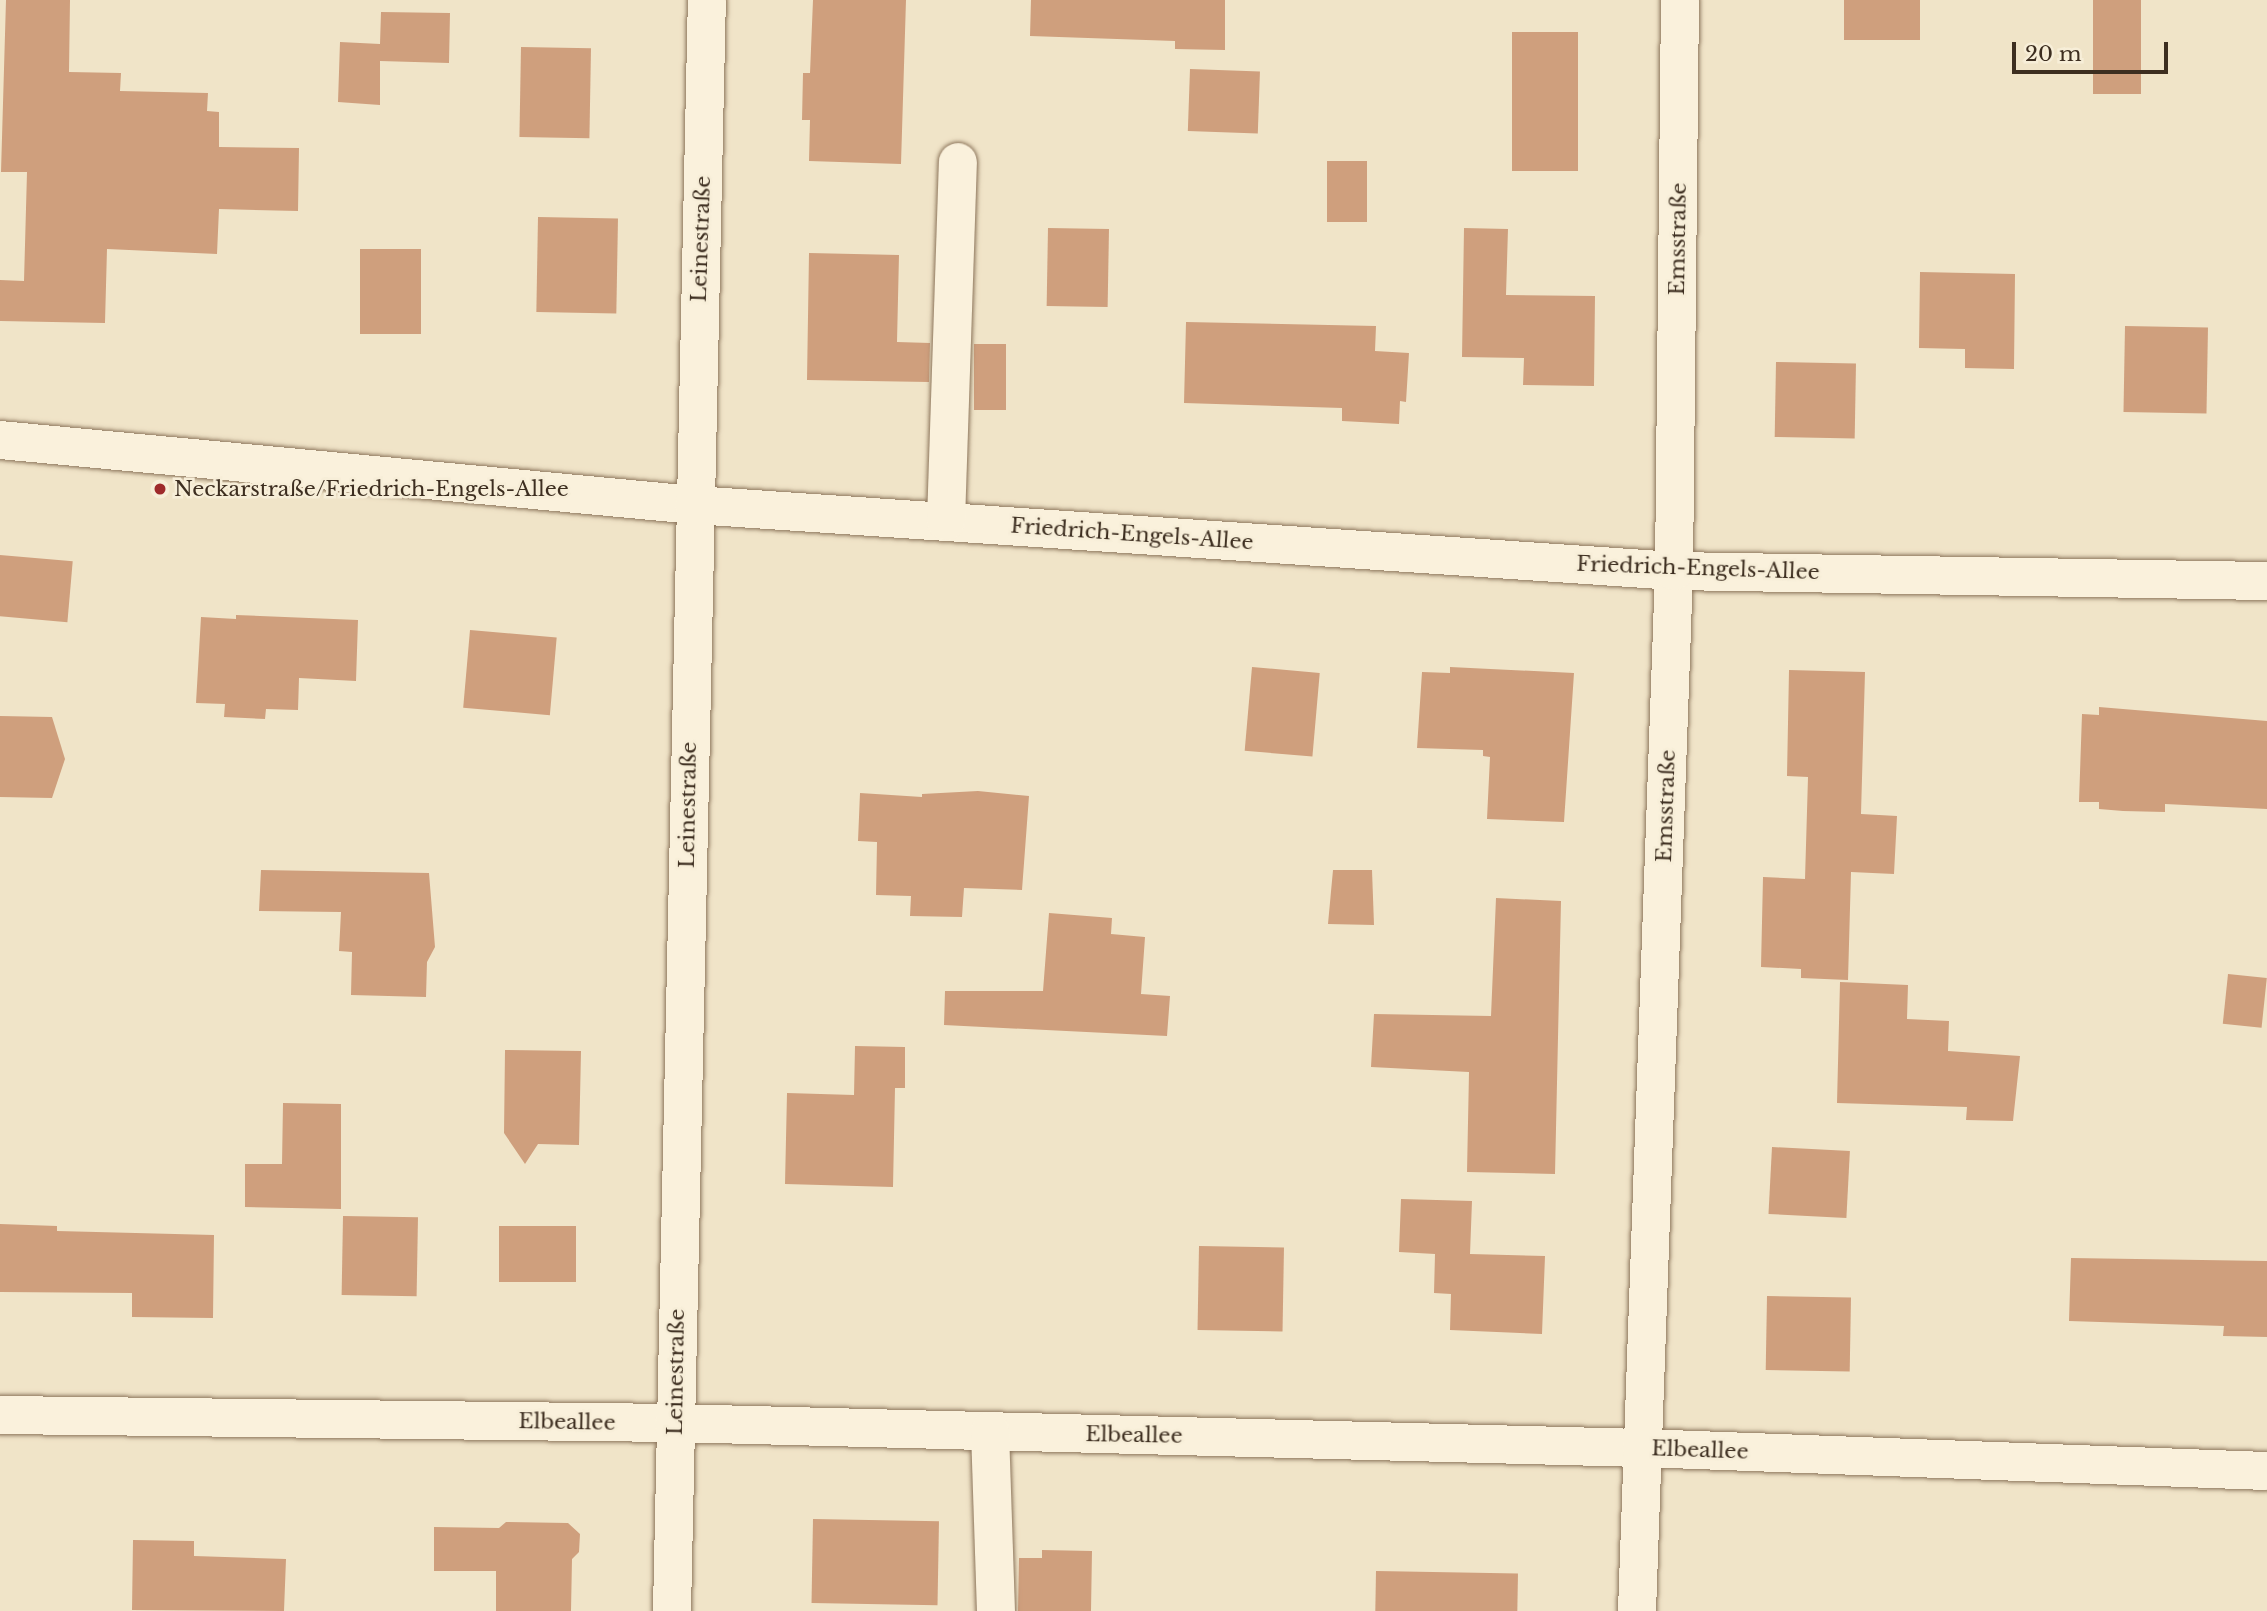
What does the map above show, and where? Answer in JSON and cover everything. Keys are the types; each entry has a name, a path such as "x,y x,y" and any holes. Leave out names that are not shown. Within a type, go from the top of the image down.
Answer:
{"street":[{"name":"Leinestraße","path":"672,1611 707,0"},
{"name":"Emsstraße","path":"1637,1611 1674,571 1680,0"},
{"path":"946,521 958,162"},
{"name":"Friedrich-Engels-Allee","path":"0,440 694,505 1674,571 2267,581"},
{"name":"Elbeallee","path":"0,1415 674,1423 1642,1448 2267,1471"},
{"path":"990,1431 996,1611"}],"building":[{"path":"6,0 70,0 69,72 121,73 120,91 208,93 207,111 219,112 219,147 299,148 298,211 219,209 217,254 107,249 105,323 0,321 0,280 24,281 27,172 1,172"},
{"path":"813,0 906,0 901,164 809,161 810,120 802,120 803,73 810,73"},
{"path":"1031,0 1225,0 1225,50 1175,49 1175,41 1030,36"},
{"path":"1844,0 1920,0 1920,40 1844,40"},
{"path":"2093,0 2141,0 2141,94 2093,94"},
{"path":"381,12 450,13 449,63 380,61 380,105 338,102 340,42 380,44"},
{"path":"1512,32 1578,32 1578,171 1512,171"},
{"path":"521,47 591,48 589,138 519,137"},
{"path":"1190,69 1260,71 1258,133 1188,131"},
{"path":"1327,161 1367,161 1367,222 1327,222"},
{"path":"538,217 618,218 616,313 536,312"},
{"path":"1048,228 1109,229 1108,307 1047,306"},
{"path":"1464,228 1508,229 1506,295 1595,296 1594,386 1523,385 1524,358 1462,357"},
{"path":"360,249 421,249 421,334 360,334"},
{"path":"809,253 899,255 897,342 930,343 929,382 807,380"},
{"path":"1920,272 2015,274 2014,369 1965,368 1965,349 1919,348"},
{"path":"1186,322 1376,326 1375,351 1409,353 1406,402 1400,401 1399,424 1342,421 1342,408 1184,403"},
{"path":"2125,326 2208,327 2206,413 2123,412"},
{"path":"974,344 1006,344 1006,410 974,410"},
{"path":"1776,362 1856,363 1855,438 1775,437"},
{"path":"0,555 73,561 67,622 0,616"},
{"path":"236,615 358,620 356,681 299,678 298,710 266,709 265,719 224,717 225,704 196,703 201,617 236,619"},
{"path":"470,630 557,638 550,715 463,708"},
{"path":"1252,667 1320,673 1312,757 1245,751"},
{"path":"1450,667 1574,673 1564,822 1487,819 1490,757 1483,756 1483,750 1417,748 1422,672 1450,673"},
{"path":"1789,670 1865,672 1861,814 1897,816 1894,874 1851,872 1848,980 1801,978 1801,969 1761,967 1763,877 1805,879 1808,777 1787,776"},
{"path":"2099,707 2267,721 2267,809 2165,804 2165,812 2123,811 2099,809 2099,802 2079,802 2082,714 2099,715"},
{"path":"0,716 52,717 65,759 52,798 0,797"},
{"path":"978,791 1029,796 1022,890 964,888 962,917 910,916 911,896 876,895 877,842 858,841 860,793 922,797 922,794"},
{"path":"261,870 429,873 435,947 427,962 426,997 351,995 352,952 339,951 341,912 259,911"},
{"path":"1333,870 1372,870 1374,925 1328,924"},
{"path":"1496,898 1561,901 1555,1174 1467,1172 1469,1072 1371,1067 1374,1014 1491,1016"},
{"path":"1049,913 1112,918 1111,934 1145,937 1141,994 1170,996 1167,1036 944,1025 945,991 1043,991"},
{"path":"2228,974 2267,978 2262,1028 2223,1024"},
{"path":"1840,982 1908,985 1907,1019 1949,1021 1948,1051 2020,1056 2013,1121 1966,1120 1967,1107 1837,1103"},
{"path":"855,1046 905,1047 905,1088 895,1088 893,1187 785,1184 787,1093 854,1095"},
{"path":"505,1050 581,1051 579,1145 538,1144 525,1164 504,1133"},
{"path":"283,1103 341,1104 341,1209 245,1207 245,1164 282,1164"},
{"path":"1772,1147 1850,1151 1846,1218 1768,1214"},
{"path":"1401,1199 1472,1201 1470,1254 1545,1256 1542,1334 1450,1330 1451,1294 1434,1293 1435,1254 1399,1252"},
{"path":"343,1216 418,1217 417,1296 342,1295"},
{"path":"0,1224 57,1226 57,1231 214,1235 213,1318 132,1317 132,1293 0,1292"},
{"path":"499,1226 576,1226 576,1282 499,1282"},
{"path":"1199,1246 1284,1247 1283,1331 1198,1330"},
{"path":"2071,1258 2267,1261 2267,1337 2223,1336 2224,1326 2069,1321"},
{"path":"1767,1296 1851,1297 1850,1371 1766,1370"},
{"path":"813,1519 939,1521 938,1605 812,1603"},
{"path":"506,1522 568,1523 580,1534 579,1552 572,1559 571,1611 496,1611 496,1571 434,1571 434,1527 499,1528"},
{"path":"133,1540 194,1541 194,1556 286,1559 284,1611 132,1610"},
{"path":"1042,1550 1092,1551 1091,1611 1018,1611 1019,1558 1042,1558"},
{"path":"1376,1571 1518,1573 1517,1611 1375,1611"}],"place":[{"name":"Neckarstraße/Friedrich-Engels-Allee","path":"160,489"}]}
